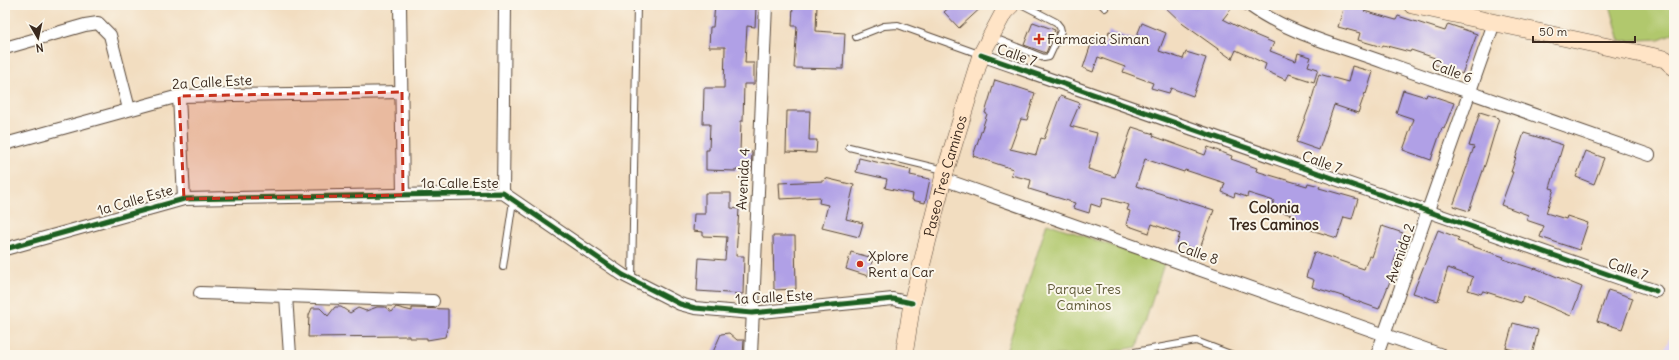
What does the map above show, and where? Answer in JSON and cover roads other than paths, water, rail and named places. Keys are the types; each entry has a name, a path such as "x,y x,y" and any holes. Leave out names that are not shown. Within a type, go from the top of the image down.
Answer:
{"street":[{"path":"400,5 403,195"},
{"path":"503,193 506,5"},
{"name":"Avenida 4","path":"751,355 766,5"},
{"name":"Paseo Tres Caminos","path":"904,355 912,303 945,175 981,55 1004,12 1011,5"},
{"name":"Calle 6","path":"1249,5 1260,13 1302,33 1469,93 1649,154"},
{"path":"1412,5 1671,59"},
{"name":"Avenida 2","path":"1377,355 1494,22"},
{"path":"5,48 85,25 98,23 110,34 129,110"},
{"name":"Calle 7","path":"981,55 1656,291"},
{"name":"2a Calle Este","path":"5,144 179,96 402,92"},
{"path":"179,96 184,199"},
{"name":"Calle 8","path":"945,175 1442,355"},
{"name":"1a Calle Este","path":"5,249 184,199 503,193 624,275 680,304 695,308 752,313 893,299 912,303"},
{"path":"200,293 433,301"},
{"path":"286,296 290,355"}],"lane":[{"path":"632,280 637,5"},
{"path":"991,36 1044,58 1049,57 1061,31 1060,27 1056,22 1023,5"},
{"path":"856,38 884,26 898,25 981,55"},
{"path":"849,147 945,175"},
{"path":"503,267 513,201"},
{"path":"1118,355 1196,341 1234,355"}],"place":[{"name":"Farmacia Siman","path":"1039,39"},
{"name":"Xplore Rent a Car","path":"860,264"}],"district":[{"name":"Colonia Tres Caminos","path":"1274,216"}],"park label":[{"name":"Parque Tres Caminos","path":"1084,298"}]}
